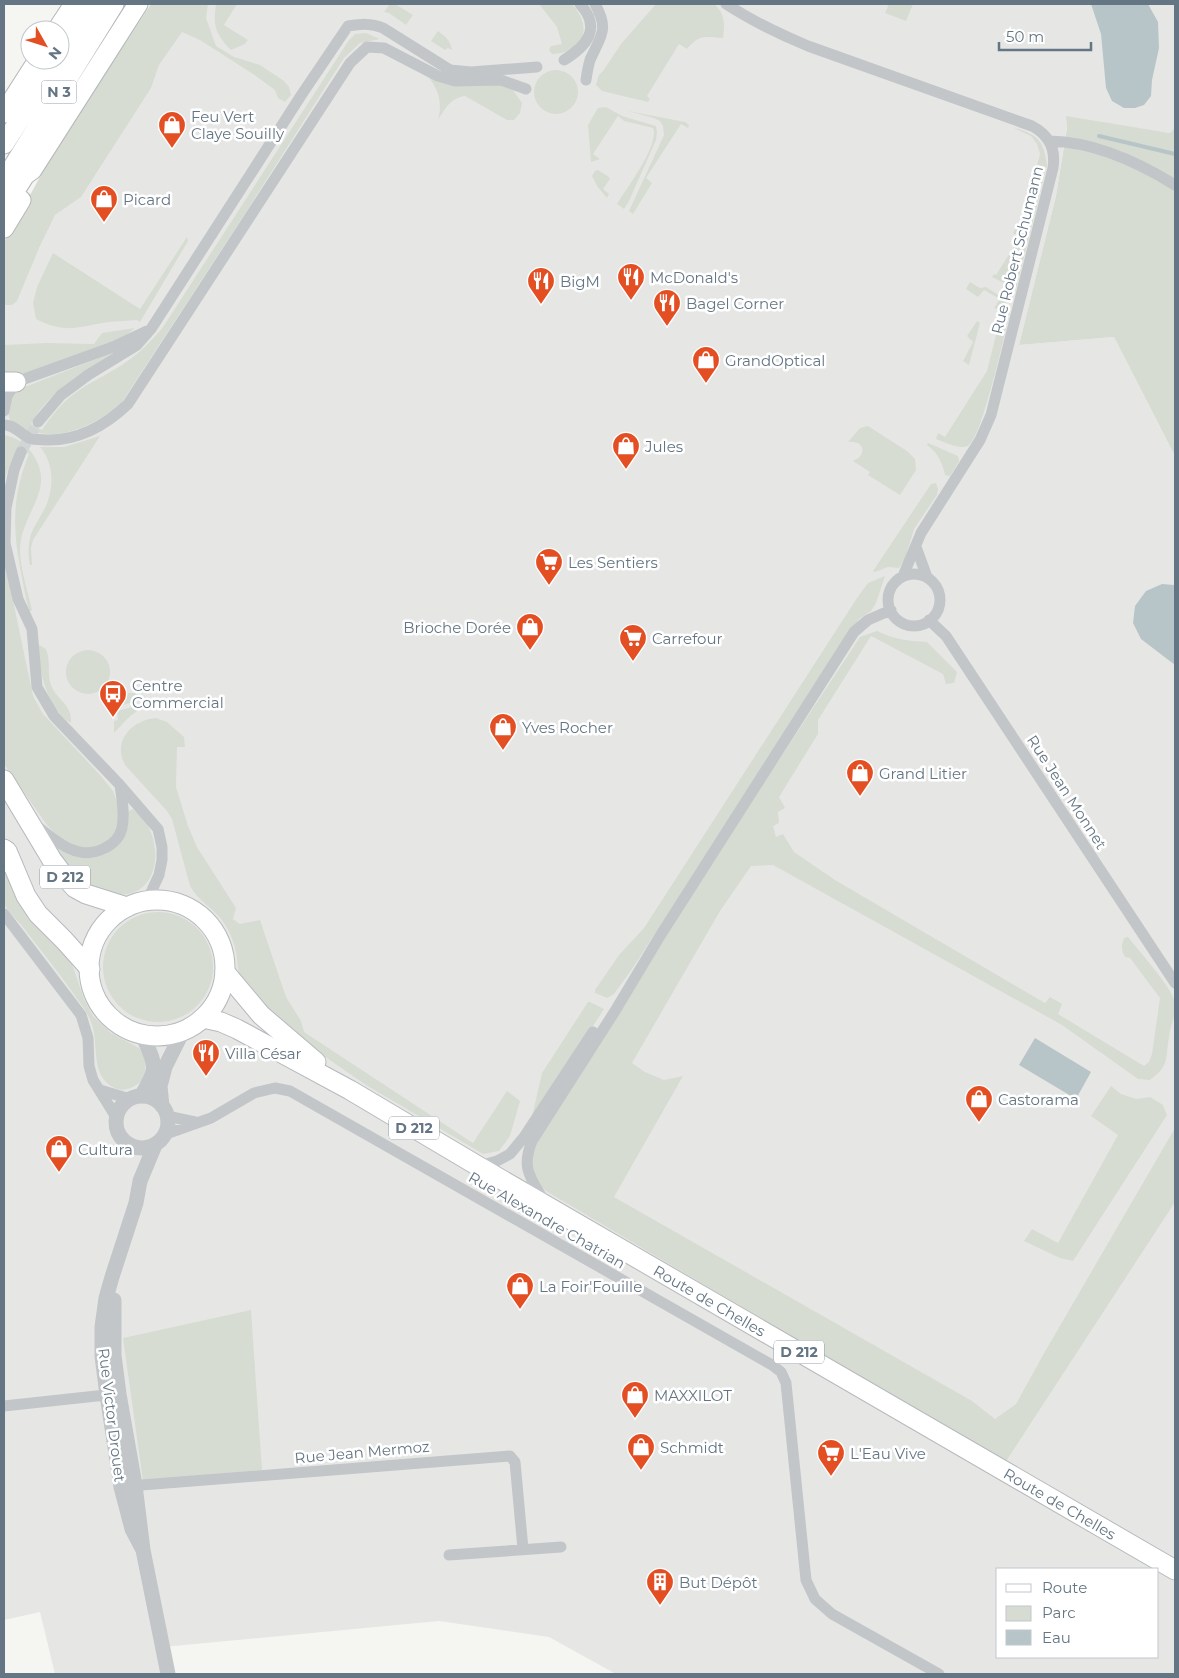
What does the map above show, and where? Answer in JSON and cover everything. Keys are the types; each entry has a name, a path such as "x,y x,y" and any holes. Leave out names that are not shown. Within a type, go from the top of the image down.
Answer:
{"main road":[{"path":"64,20 74,4"},
{"path":"70,41 94,4"},
{"name":"N 3","path":"4,181 114,4"},
{"path":"4,208 25,175 32,170 138,4"},
{"path":"4,95 26,70"},
{"path":"4,113 31,70"},
{"name":"N 3","path":"4,144 52,70"},
{"path":"4,228 34,180 32,170"},
{"name":"D 212","path":"4,780 52,860 76,888 86,894 127,907"},
{"name":"D 212","path":"4,842 12,866 26,896 38,914 90,969"},
{"path":"4,849 12,866"},
{"path":"147,901 170,901 181,904 202,916 217,936 225,959 223,985 212,1009 184,1030 170,1035 156,1036 133,1032 118,1023 105,1010 92,987 90,969 93,948 100,933 110,920 127,907 147,901"},
{"name":"Route de Chelles","path":"225,972 261,1015 350,1090"},
{"name":"Route de Chelles","path":"202,1018 237,1028 350,1090 1175,1570"}],"street":[{"path":"564,60 588,42 591,25 588,16 580,4"},
{"path":"586,80 591,58 600,43 603,27 595,4"},
{"path":"726,4 778,34 1032,126 1040,130 1050,141 1092,147 1151,170 1175,185"},
{"path":"38,422 61,395 88,375 137,345 151,329 348,26 374,24 450,70 471,72 537,66"},
{"path":"151,329 113,347 10,382 4,412 6,425 31,439 55,440 83,435 112,420 128,404 350,63 366,47 384,48 438,76 455,82 501,80 526,89"},
{"name":"Rue Robert Schumann","path":"903,576 921,533 980,440 991,415 1053,168 1055,157 1050,141"},
{"path":"21,452 14,470 6,508 5,543 18,599 32,629 37,687 54,716 120,785 158,829 161,837 162,860 159,875 147,901"},
{"path":"916,547 927,577"},
{"path":"920,574 927,577 934,583 940,598 939,607 935,614 929,620 915,625 901,621 891,610 889,602 892,587 903,576 920,574"},
{"path":"547,1206 529,1176 526,1163 530,1147 660,936 854,632 868,620 891,610"},
{"name":"Rue Jean Monnet","path":"929,620 946,636 1175,983"},
{"path":"28,818 58,844 68,849 90,853 102,850 110,846 117,839 122,830 124,819 120,785"},
{"path":"4,914 81,1016 88,1038 89,1066 93,1080 116,1118"},
{"path":"478,1166 497,1161 510,1154 524,1137 609,1008 660,936"},
{"path":"166,1134 168,1125 160,1086 165,1067 184,1030"},
{"path":"116,1118 121,1107 135,1098 151,1080 155,1066 142,1034"},
{"name":"Rue Alexandre Chatrian","path":"166,1134 195,1122 211,1118 254,1093 275,1088 290,1091 772,1365 781,1372 786,1383 806,1580 815,1599 832,1614 939,1674"},
{"path":"100,1090 135,1098 149,1097 165,1111 195,1122"},
{"name":"Rue Victor Drouet","path":"116,1118 119,1135 132,1147 140,1182"},
{"name":"Rue Victor Drouet","path":"166,1134 155,1145 140,1182 136,1203 112,1276 113,1394 128,1486 144,1550 168,1674"},
{"path":"132,1147 140,1148 155,1145"},
{"path":"4,1406 113,1394"},
{"name":"Rue Jean Mermoz","path":"128,1486 510,1456 516,1462 522,1549"},
{"path":"449,1555 561,1547"}],"shaded area":[{"path":"155,4 1175,4 1175,127 1170,133 1066,117 1067,127 1056,196 1019,345 1114,337 1175,456 1175,1674 616,1674 549,1637 439,1621 163,1647 168,1674 55,1674 40,1612 4,1620 4,241 45,172"}],"green space":[{"path":"151,4 208,4 206,18 216,46 234,57 260,65 284,81 289,87 291,95 285,102 278,98 275,90 256,76 200,40 182,32 159,65 151,88 81,197 55,215 17,301 12,305 4,305 4,243 53,153"},
{"path":"216,4 237,4 224,25 248,40 245,44 231,50 221,39 215,24"},
{"path":"390,4 395,4 413,15 406,25 389,13 384,12"},
{"path":"539,4 572,4 579,13 584,30 578,44 563,53 552,54 549,50 551,46 562,44 557,27"},
{"path":"656,4 714,4 718,7 723,19 723,38 699,39 687,49 679,44 647,96 650,99 648,102 602,91 596,85 599,75 621,44"},
{"path":"889,4 913,4 906,21 885,13"},
{"path":"438,31 447,39 452,50 448,48 445,50 431,41"},
{"path":"366,33 380,39 360,43 344,58 120,405 87,426 58,434 45,434 15,425 8,414 8,409 10,400 15,393 25,387 114,352 68,383 48,401 31,424 42,430 55,412 70,397 129,360 155,336 163,327 349,40 355,34"},
{"path":"560,70 572,76 577,84 577,100 572,108 564,113 552,114 540,108 535,100 534,88 540,76 548,71"},
{"path":"426,74 501,83 513,90 522,103 520,113 514,120 507,120 465,96 452,101 438,120 440,101 434,85"},
{"path":"606,107 622,116 656,126 656,140 624,209 617,204 647,156 654,136 653,128 624,121 618,116 593,154 600,159 591,162 588,125 598,108"},
{"path":"628,111 685,122 689,125 688,128 681,124 646,178 652,183 633,214 629,211 664,135 663,126 660,121"},
{"path":"1066,116 1170,133 1175,127 1175,456 1114,337 1019,345 1056,196 1067,128"},
{"path":"1012,127 1033,135 1041,143 1047,165 1016,289 992,277 994,274 996,275 1020,237 1013,233 1025,214 1040,154 1037,144 1031,136"},
{"path":"598,170 610,179 603,189 609,194 607,198 597,186 592,176"},
{"path":"187,237 188,241 140,322 137,320 112,322 65,328 56,327 36,319 33,303 37,287 53,253 140,309"},
{"path":"970,282 980,288 986,287 1004,300 1010,312 980,423 969,445 962,447 936,439 938,433 945,437 987,371 1002,311 994,308 1000,299 984,290 978,297 966,289"},
{"path":"977,321 980,323 969,365 963,361 973,342 967,336"},
{"path":"135,328 123,338 15,378 4,377 4,345 47,343 94,344 102,333"},
{"path":"868,426 907,451 915,459 916,470 900,495 868,475 870,472 853,461 861,455 862,448 858,443 848,442 860,428"},
{"path":"4,435 16,439 29,449 39,466 41,479 40,490 26,524 20,550 32,610 29,612 17,551 15,514 17,495 29,454 17,448 4,485"},
{"path":"100,436 33,540 31,548 32,565 30,565 29,542 31,534 49,499 51,483 48,460 40,447 64,447"},
{"path":"928,443 958,456 959,461 950,476 945,475 939,458 927,445"},
{"path":"936,483 937,495 914,529 905,559 899,568 888,567 873,571 931,484"},
{"path":"4,557 33,696 43,714 113,791 118,804 119,820 117,831 103,845 89,848 78,847 58,837 47,825 4,764"},
{"path":"885,576 876,603 871,611 859,619 632,969 614,994 607,998 595,993 595,990 619,955 644,928 857,598 868,583"},
{"path":"877,631 901,639 927,642 957,672 954,683 946,684 943,674 871,636 818,720 818,734 779,797 785,808 778,812 779,823 773,826 776,837 783,834 794,852 835,880 1045,1003 1050,997 1062,1004 1058,1014 1144,1066 1149,1062 1152,1054 1160,998 1130,958 1125,957 1122,943 1124,938 1128,937 1162,979 1173,996 1175,1011 1166,1062 1161,1070 1150,1080 1138,1079 1062,1025 773,865 751,866 720,911 632,1063 645,1072 664,1080 683,1076 614,1197 972,1401 995,1419 1016,1404 1175,1128 1175,1202 1005,1463 546,1191 534,1178 531,1168 531,1150 753,799 860,637"},
{"path":"37,644 46,649 51,685 67,706 71,716 71,723 56,709 50,699 42,676"},
{"path":"88,650 100,654 106,660 110,672 106,684 100,690 88,694 76,690 70,684 66,672 70,660 76,654"},
{"path":"125,693 135,693 147,698 109,709 113,701"},
{"path":"152,702 160,707 146,707 134,713 114,733 114,721 118,720 117,711"},
{"path":"156,718 167,722 184,737 185,747 177,747 176,787 188,826 197,847 236,908 233,919 240,924 260,920 286,997 301,1021 304,1032 473,1143 507,1091 520,1101 510,1136 499,1151 483,1154 366,1085 308,1045 272,1015 241,979 232,937 220,918 197,896 190,886 172,819 125,765 122,756 123,740 132,727"},
{"path":"132,809 141,816 149,827 153,839 155,852 154,866 150,877 143,887 126,894 112,894 79,886 53,846 67,854 82,858 104,855 115,849 123,840 128,828 129,811"},
{"path":"4,863 72,964 84,999 93,1016 111,1033 139,1048 145,1056 144,1079 135,1086 122,1090 117,1089 107,1083 102,1077 97,1062 95,1037 87,1014 54,967 5,905 3,897"},
{"path":"158,912 169,913 179,917 197,928 208,946 212,956 212,978 208,988 197,1006 179,1017 169,1021 158,1022 147,1021 137,1017 119,1006 108,988 104,978 103,967 104,956 108,946 119,928 137,917 147,913"},
{"path":"588,1002 604,1009 531,1121 542,1073"},
{"path":"1111,1086 1121,1094 1136,1099 1150,1097 1163,1105 1167,1115 1073,1261 1060,1258 1024,1241 1032,1229 1058,1243 1118,1135 1091,1116"},
{"path":"251,1310 262,1470 143,1481 123,1338"}],"water":[{"path":"1091,4 1148,4 1158,22 1159,48 1152,80 1151,96 1144,105 1135,108 1124,108 1112,101 1106,88 1101,34"},
{"path":"1162,584 1175,586 1175,665 1141,639 1133,623 1135,606 1146,591"},
{"path":"1035,1038 1091,1072 1076,1099 1019,1065"}],"waterway":[{"path":"1099,136 1175,154"}],"tunnel":[{"path":"21,452 38,422"}],"place":[{"name":"Feu Vert Claye Souilly","path":"172,149"},
{"name":"Picard","path":"104,223"},
{"name":"McDonald's","path":"631,301"},
{"name":"BigM","path":"541,305"},
{"name":"Bagel Corner","path":"667,327"},
{"name":"GrandOptical","path":"706,384"},
{"name":"Jules","path":"626,470"},
{"name":"Les Sentiers","path":"549,586"},
{"name":"Brioche Dorée","path":"530,651"},
{"name":"Carrefour","path":"633,662"},
{"name":"Centre Commercial","path":"113,718"},
{"name":"Yves Rocher","path":"503,751"},
{"name":"Grand Litier","path":"860,797"},
{"name":"Villa César","path":"206,1077"},
{"name":"Castorama","path":"979,1123"},
{"name":"Cultura","path":"59,1173"},
{"name":"La Foir'Fouille","path":"520,1310"},
{"name":"MAXXILOT","path":"635,1419"},
{"name":"Schmidt","path":"641,1471"},
{"name":"L'Eau Vive","path":"831,1477"},
{"name":"But Dépôt","path":"660,1606"}]}
